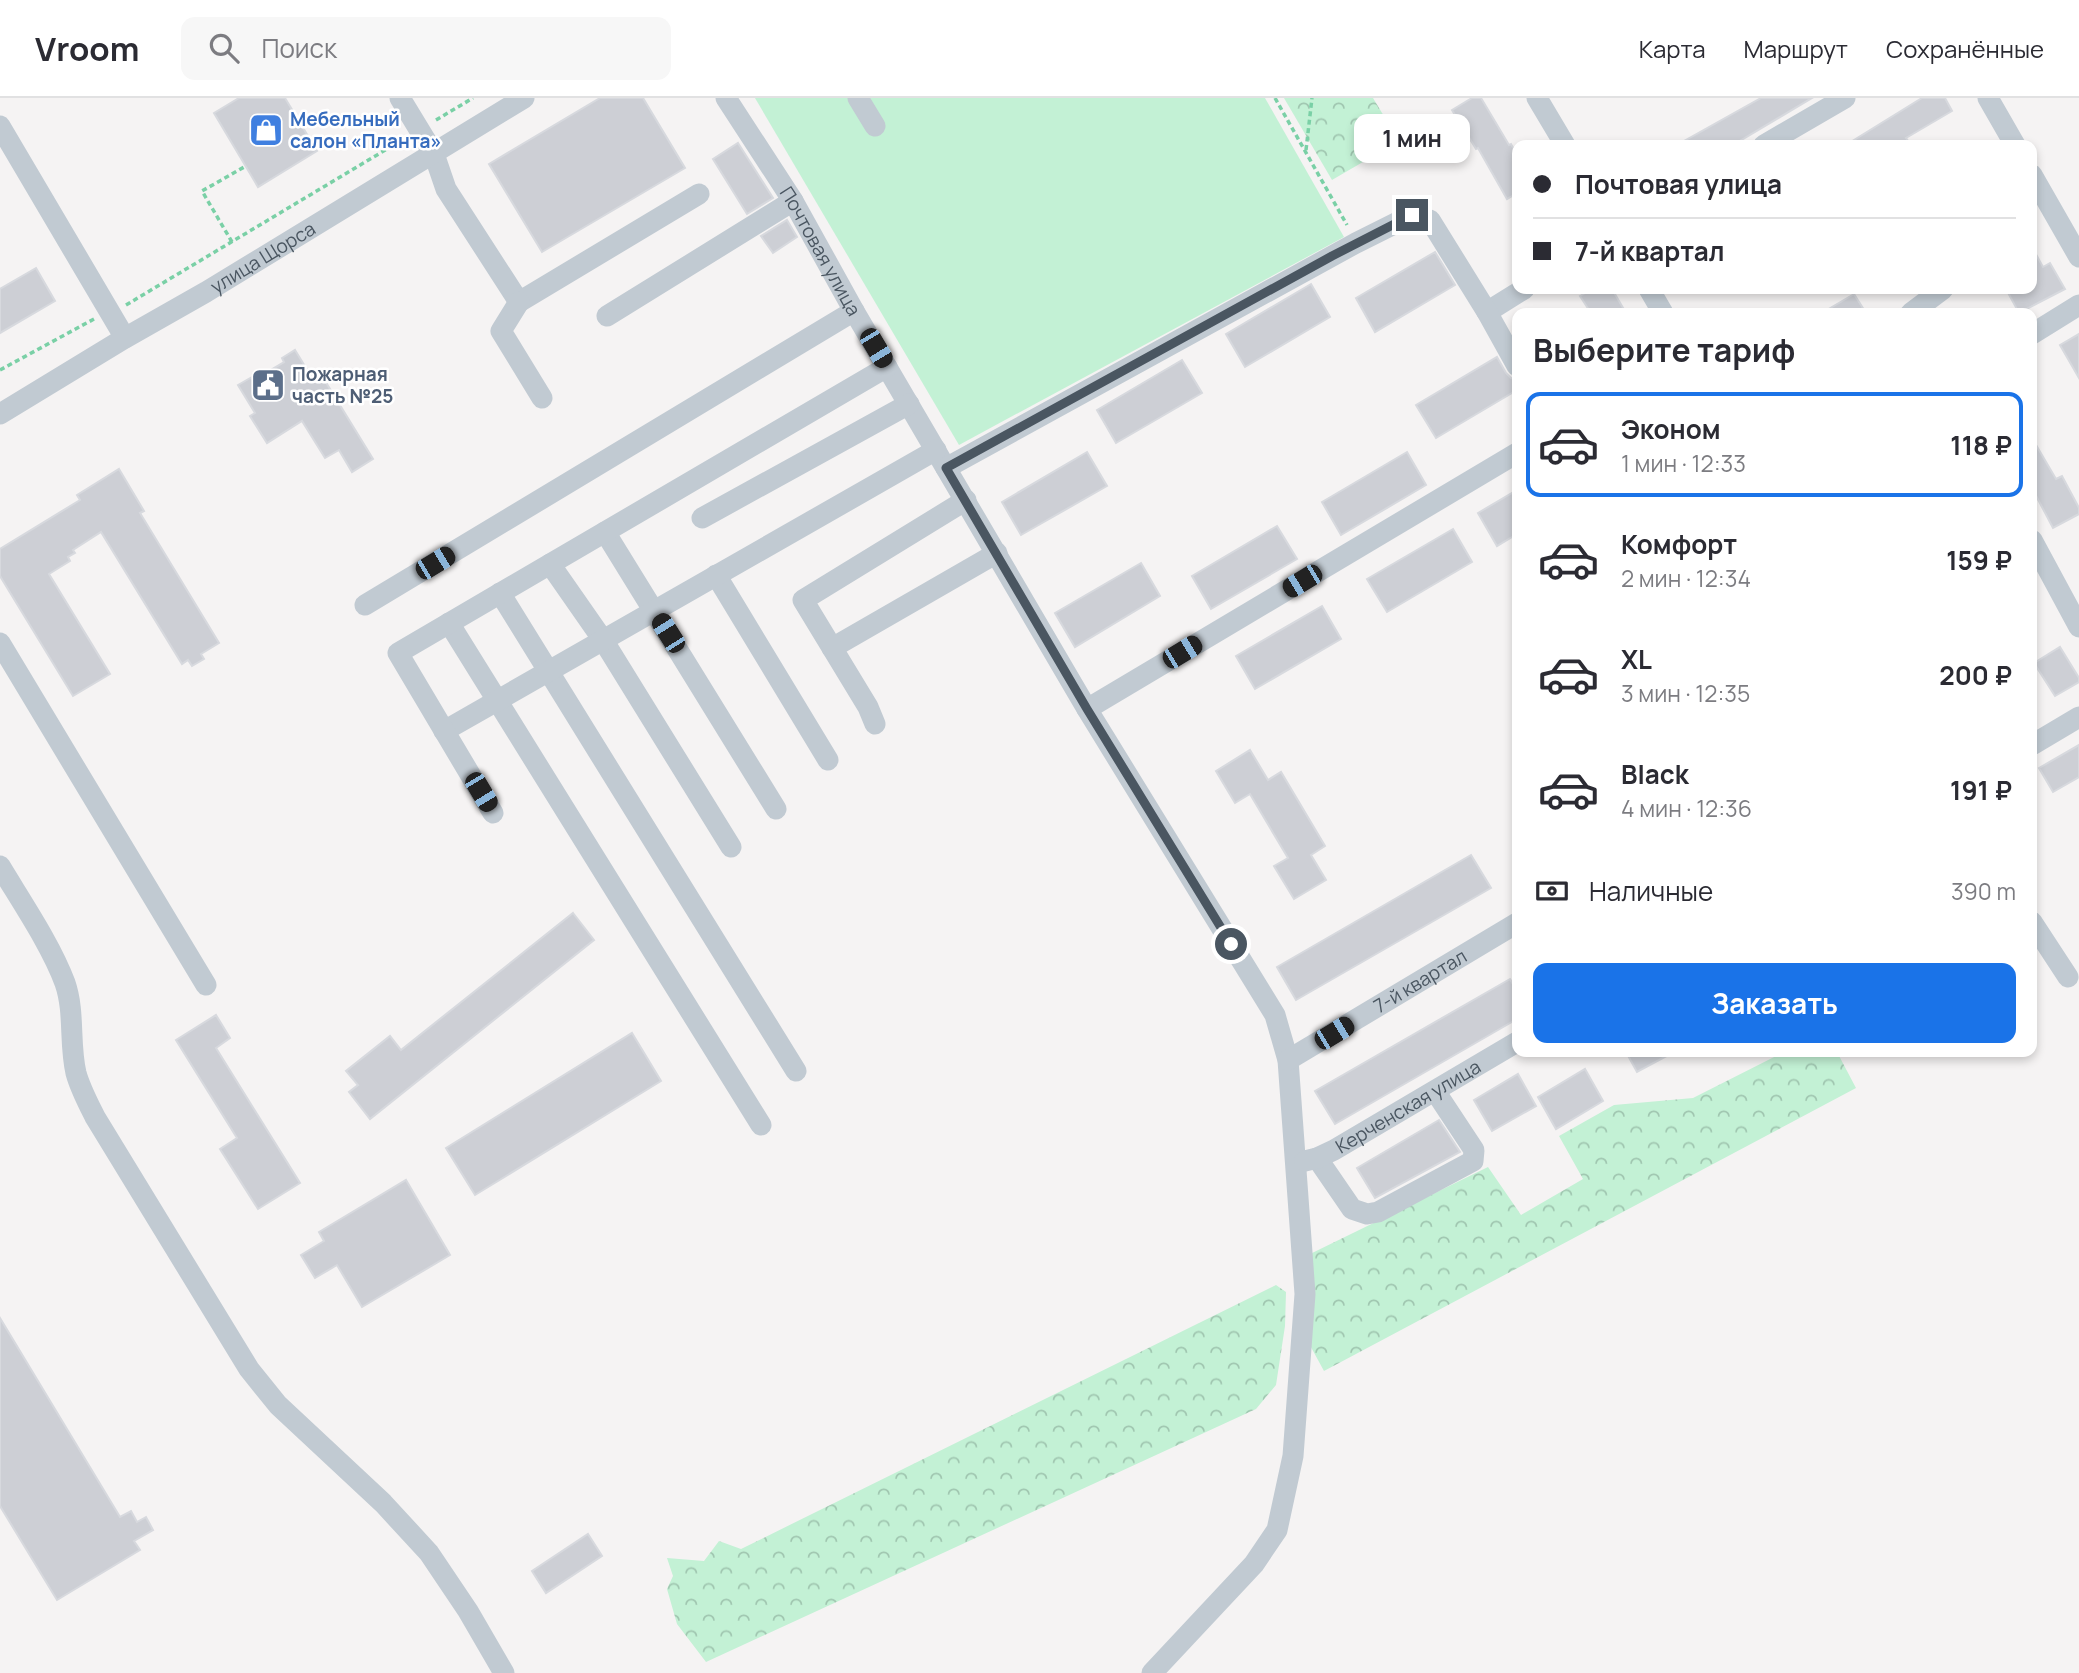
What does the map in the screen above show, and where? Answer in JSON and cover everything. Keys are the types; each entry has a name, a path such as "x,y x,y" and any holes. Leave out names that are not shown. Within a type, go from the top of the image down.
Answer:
{"street":[{"path":"400,98 434,154 446,189 519,302"},
{"name":"улица Щорса","path":"0,414 524,98"},
{"name":"Почтовая улица","path":"726,98 793,201 853,311 1087,709 1275,1015 1288,1060 1306,1161 1305,1294 1293,1456 1277,1530 1254,1564 1152,1673"},
{"path":"858,98 875,126"},
{"path":"1537,98 1562,140"},
{"path":"1774,140 1845,98"},
{"path":"1988,98 2012,140"},
{"path":"0,126 125,338"},
{"path":"2037,184 2079,257"},
{"path":"542,398 502,331 519,302 699,194"},
{"path":"607,316 793,201"},
{"path":"444,731 716,575 1412,215 1430,220 1512,357"},
{"path":"1487,312 1516,294"},
{"path":"1918,308 1936,294"},
{"path":"2037,331 2079,305"},
{"path":"365,605 853,311"},
{"path":"494,813 398,653 887,367"},
{"path":"702,518 909,404"},
{"path":"1087,709 1512,456"},
{"path":"875,724 868,707 803,600 965,500"},
{"path":"605,532 776,809"},
{"path":"2037,549 2079,627"},
{"path":"832,648 997,554"},
{"path":"550,564 603,640 731,846"},
{"path":"716,575 828,760"},
{"path":"500,593 796,1072"},
{"path":"449,623 761,1125"},
{"path":"0,643 206,985"},
{"path":"2037,743 2079,717"},
{"path":"0,866 54,958 65,983 71,1005 76,1073 95,1117 249,1370 278,1405 383,1503 429,1553 468,1611 504,1673"},
{"name":"7-й квартал","path":"1288,1060 1512,926"},
{"path":"2037,930 2068,977"},
{"name":"Керченская улица","path":"1306,1161 1435,1091 1512,1045"},
{"path":"1306,1161 1352,1209 1367,1214 1378,1212 1474,1161 1474,1150 1435,1091"}],"path":[{"path":"0,370 88,321 111,314 473,98"},
{"path":"1275,98 1356,243"},
{"path":"1306,152 1312,98"},
{"path":"232,242 202,191 246,166"}],"green space":[{"path":"755,98 1265,98 1344,237 959,445"},
{"path":"1284,98 1373,98 1399,141 1332,180"},
{"path":"1774,1057 1840,1057 1856,1088 1324,1371 1306,1338 1308,1255 1488,1167 1521,1215 1583,1179 1559,1136 1614,1105 1693,1098"},
{"path":"1276,1285 1286,1292 1285,1326 1276,1385 1256,1409 706,1662 677,1624 667,1589 673,1576 667,1558 704,1561 719,1541 741,1549"}],"building":[{"path":"239,98 285,98 317,151 258,187 214,113"},
{"path":"600,98 643,98 685,168 542,252 489,164"},
{"path":"1472,98 1481,98 1512,146 1512,196 1507,199 1478,148 1476,149 1452,110"},
{"path":"1761,98 1812,98 1741,140 1686,140"},
{"path":"1922,98 1945,98 1952,111 1906,138 1907,140 1854,140"},
{"path":"738,143 773,198 747,214 713,159"},
{"path":"787,220 797,237 773,253 761,236"},
{"path":"1435,252 1455,285 1375,332 1356,298"},
{"path":"2037,256 2043,267 2050,263 2065,289 2029,308 2016,308 2009,294 2037,294"},
{"path":"36,268 55,301 0,333 0,289"},
{"path":"1311,284 1330,317 1245,367 1226,334"},
{"path":"1615,294 1623,308 1588,308 1580,296"},
{"path":"1854,294 1863,308 1830,308"},
{"path":"2079,334 2079,378 2060,345"},
{"path":"295,350 314,381 322,376 373,459 352,472 339,450 325,458 302,421 267,443 250,416 255,413 238,385 252,377 254,380 284,362 282,358"},
{"path":"1497,357 1512,378 1512,393 1436,438 1416,405"},
{"path":"1182,360 1202,393 1116,443 1097,410"},
{"path":"2037,447 2056,479 2062,476 2079,508 2079,514 2053,528 2037,498"},
{"path":"1087,452 1107,486 1021,535 1002,502"},
{"path":"1407,452 1426,485 1341,535 1322,502"},
{"path":"119,469 144,511 140,513 219,643 201,654 204,659 192,666 188,660 182,664 101,532 73,550 75,553 68,557 70,561 49,574 110,674 73,696 0,576 0,549 80,500 77,495"},
{"path":"1512,493 1512,537 1497,546 1478,513"},
{"path":"1277,526 1297,559 1211,609 1192,576"},
{"path":"1453,529 1472,562 1387,612 1367,579"},
{"path":"1141,563 1160,596 1075,647 1055,613"},
{"path":"1322,606 1341,639 1255,689 1236,656"},
{"path":"2060,647 2079,682 2055,696 2037,668 2037,661"},
{"path":"2079,745 2079,777 2053,792 2039,768"},
{"path":"1250,750 1268,780 1281,772 1325,846 1311,855 1326,880 1294,899 1274,866 1288,858 1250,794 1235,803 1216,771"},
{"path":"1471,855 1491,888 1296,1000 1277,967"},
{"path":"573,913 594,940 370,1119 349,1092 358,1085 346,1071 390,1036 401,1050"},
{"path":"1510,979 1512,982 1512,1022 1335,1124 1315,1091"},
{"path":"216,1015 230,1038 216,1048 300,1183 258,1209 220,1149 237,1138 176,1040"},
{"path":"632,1033 661,1081 475,1195 446,1148"},
{"path":"1629,1057 1665,1057 1637,1072"},
{"path":"1585,1069 1603,1101 1556,1129 1538,1097"},
{"path":"1518,1074 1536,1106 1492,1131 1474,1100"},
{"path":"1439,1120 1460,1152 1375,1198 1357,1168"},
{"path":"406,1180 450,1255 362,1307 337,1265 315,1278 301,1255 324,1241 319,1232"},
{"path":"0,1318 120,1517 131,1511 137,1522 146,1517 153,1530 134,1541 140,1550 57,1600 0,1506"},
{"path":"588,1534 602,1556 546,1593 532,1571"}],"place":[{"name":"Мебельный салон «Планта»","path":"266,130"},
{"name":"Пожарная часть №25","path":"268,385"}],"route":[{"path":"1231,944 1087,709 946,468 1332,256 1412,215"}]}
